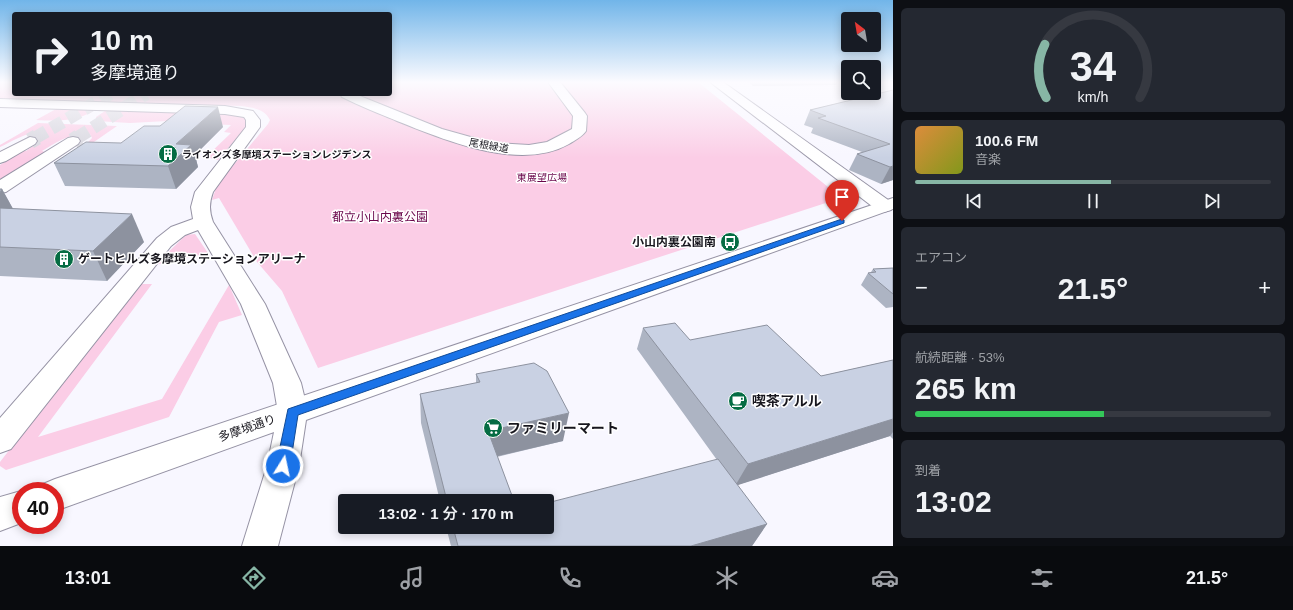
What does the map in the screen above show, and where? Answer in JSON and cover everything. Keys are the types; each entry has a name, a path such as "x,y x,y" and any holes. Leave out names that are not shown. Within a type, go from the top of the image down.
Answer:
{"street":[{"path":"144,107 225,110 248,114 253,120 252,127 208,186 200,199 199,207 202,222 253,304 287,383 293,412 283,466 260,546"},
{"name":"尾根緑道","path":"377,107 433,132 475,144 512,150 546,147 564,142 579,131 580,116 573,107"},
{"path":"751,107 890,208"},
{"path":"0,158 30,141"},
{"path":"0,188 73,141"},
{"name":"多摩境通り","path":"64,492 890,208"},
{"path":"0,440 164,242 178,231 202,222"},
{"path":"0,514 12,510"}],"green space":[{"name":"都立小山内裏公園","path":"252,107 730,107 838,195 835,200 318,368 282,291 257,262 219,198 212,200 217,185 268,124 270,120 268,116 258,109"},
{"path":"56,109 95,110 74,119 36,120"},
{"path":"105,111 222,112 241,116 245,119 246,127 218,160 206,157 231,133 224,132 231,125 183,123 186,120 130,123 96,121 96,117"},
{"path":"38,123 117,126 78,153 92,138 90,134 78,134 65,138 42,151 45,152 0,179 0,165 23,151 26,151 47,136 46,133 40,132 28,134 0,147 0,145"},
{"path":"195,234 208,253 155,265 186,235"},
{"path":"138,284 152,284 38,437 162,399 229,285 242,315 219,322 169,417 6,470 0,466 0,462"}],"building":[{"path":"183,107 217,107 176,144 191,145 168,166 54,163 86,142 121,143 144,126 160,126"},
{"path":"820,107 893,107 893,166 890,167 857,154 890,144 818,118 826,116 810,110"},
{"path":"0,208 132,214 93,251 0,247"},
{"path":"893,268 893,294 868,273 876,272 873,269"},
{"path":"675,323 690,340 767,325 821,376 893,360 893,419 748,464 643,328"},
{"path":"534,363 547,371 569,413 488,431 511,494 445,494 420,394 480,382 476,374"},
{"path":"718,459 767,524 691,546 458,546 455,534 554,534 554,501"}],"tunnel":[{"path":"35,138 87,107"},
{"path":"77,138 125,107"},
{"path":"30,141 37,137"},
{"path":"73,141 79,137"}],"place":[{"name":"ライオンズ多摩境ステーションレジデンス","path":"168,154"},
{"name":"小山内裏公園南","path":"730,242"},
{"name":"ゲートヒルズ多摩境ステーションアリーナ","path":"64,259"},
{"name":"喫茶アルル","path":"738,401"},
{"name":"ファミリーマート","path":"493,428"}],"route":[{"path":"283,466 293,412 842,221"}],"park label":[{"name":"東展望広場","path":"542,177"}]}
